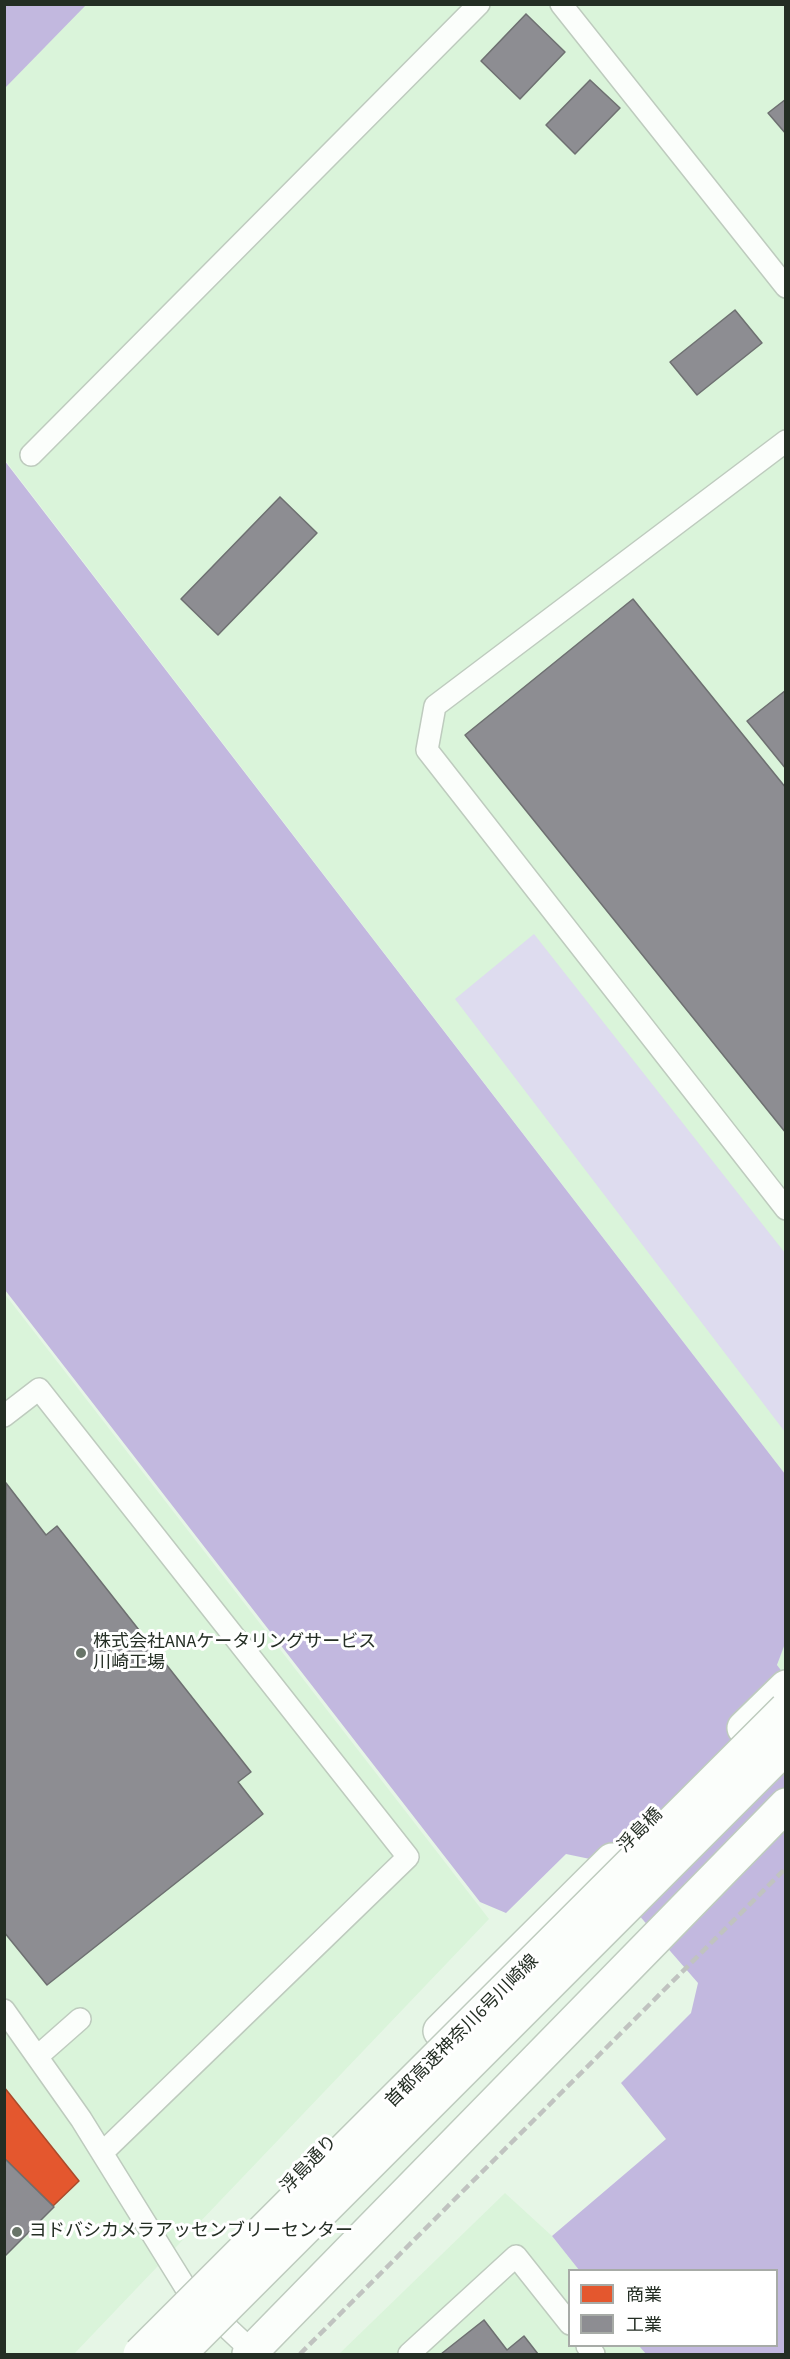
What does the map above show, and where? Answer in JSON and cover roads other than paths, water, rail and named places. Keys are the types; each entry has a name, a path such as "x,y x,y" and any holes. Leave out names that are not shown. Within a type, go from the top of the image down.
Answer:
{"highway":[{"name":"浮島橋","path":"496,1974 786,1687"},
{"name":"首都高速神奈川6号川崎線","path":"140,2355 786,1709"},
{"name":"首都高速神奈川6号川崎線","path":"179,2355 786,1747"},
{"path":"250,2353 786,1804"},
{"name":"浮島通り","path":"123,2355 496,1974"}],"lane":[{"path":"31,455 479,4"},
{"path":"561,4 786,287"},
{"path":"786,441 435,706 427,750 786,1209"},
{"path":"4,1416 39,1389 408,1857 102,2153"},
{"path":"4,2010 38,2056 102,2153 187,2290 250,2353"},
{"path":"38,2056 80,2019"},
{"path":"409,2355 516,2256 568,2321"}],"railway":[{"path":"300,2354 786,1868"}],"place":[{"name":"株式会社ANAケータリングサービス 川崎工場","path":"81,1653"},
{"name":"ヨドバシカメラアッセンブリーセンター","path":"17,2232"}]}
